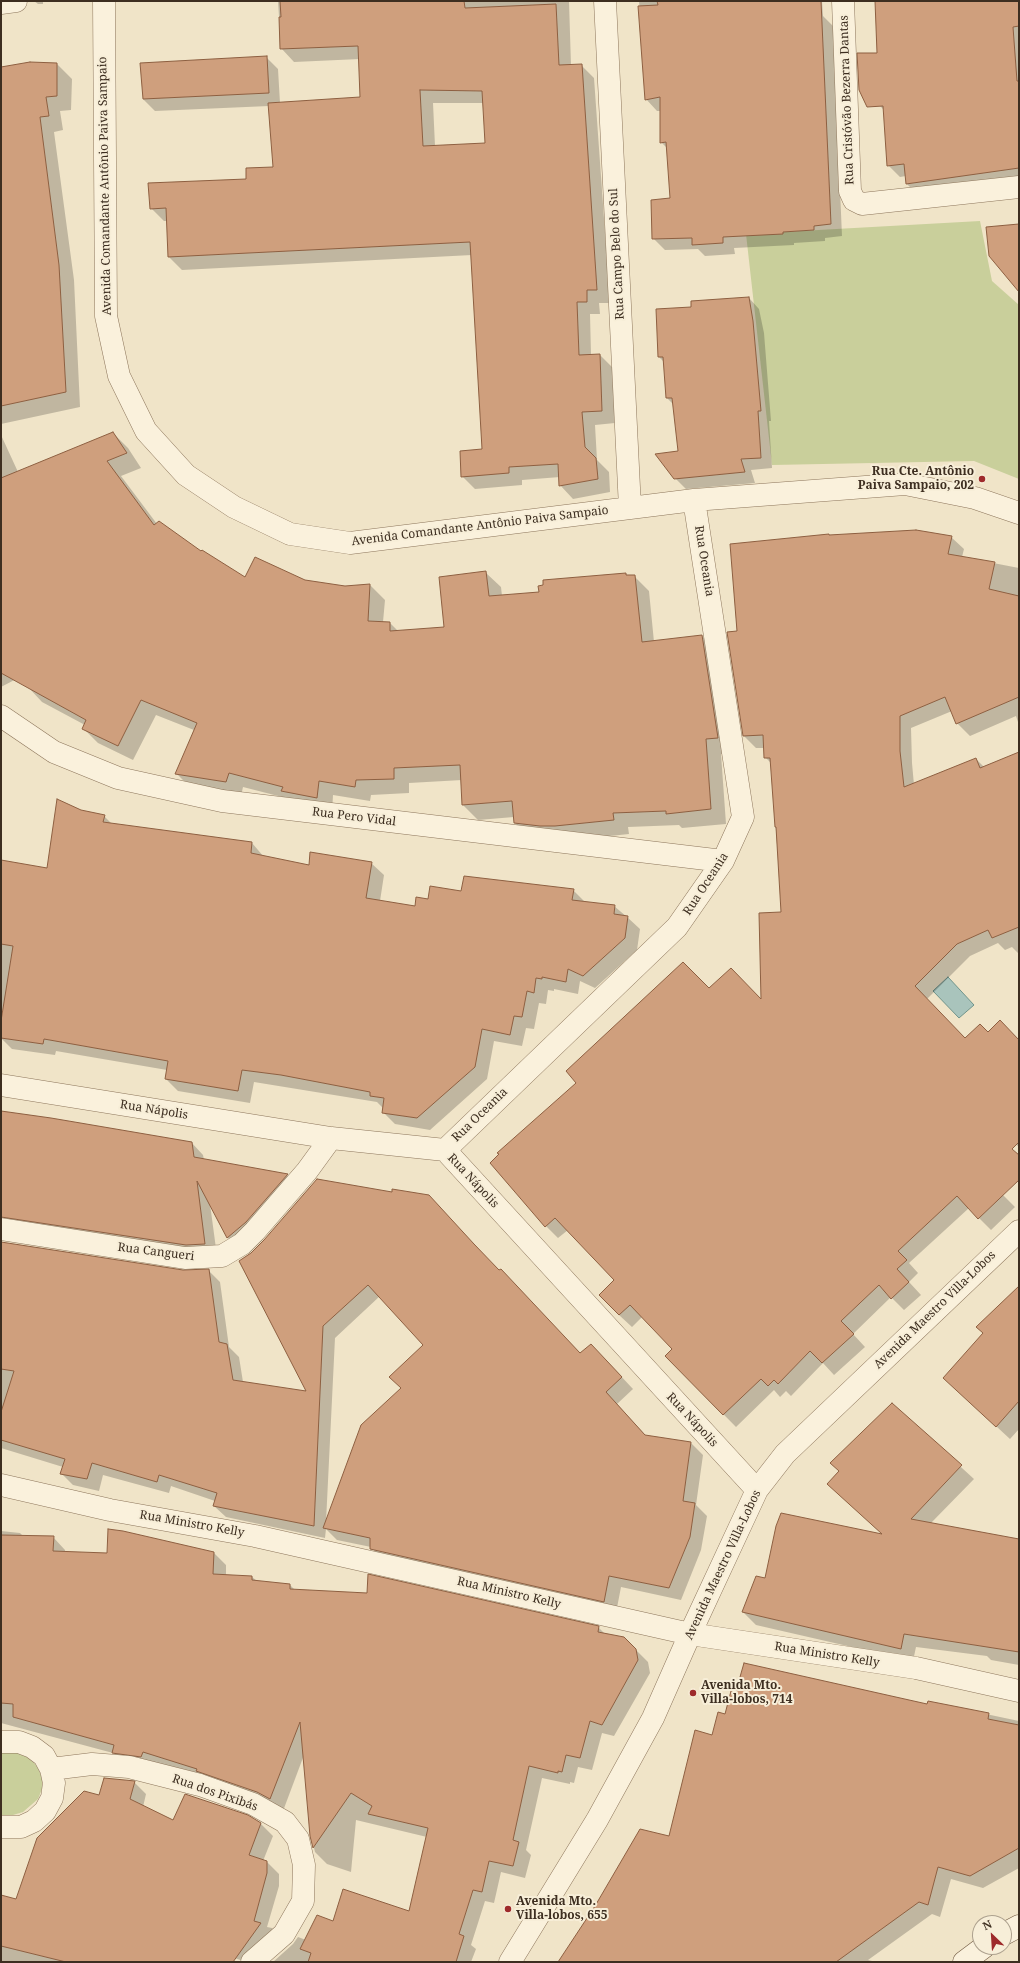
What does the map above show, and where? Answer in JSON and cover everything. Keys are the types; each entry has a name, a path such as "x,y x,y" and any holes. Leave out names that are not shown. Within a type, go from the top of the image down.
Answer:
{"street":[{"path":"1,3 16,1"},
{"name":"Avenida Comandante Antônio Paiva Sampaio","path":"104,1 106,316 119,376 146,431 186,475 234,507 290,534 350,543 694,500 905,484 975,498 1019,513"},
{"name":"Rua Campo Belo do Sul","path":"605,1 630,508"},
{"name":"Rua Cristóvão Bezerra Dantas","path":"843,1 850,191 854,200 862,204 1019,187"},
{"name":"Rua Oceania","path":"444,1150 677,927 723,861 742,817 694,500"},
{"name":"Rua Pero Vidal","path":"1,716 54,752 118,778 222,801 723,861"},
{"name":"Rua Nápolis","path":"1,1085 331,1138 444,1150 757,1490"},
{"name":"Rua Cangueri","path":"1,1229 185,1258 222,1256 242,1244 255,1231 307,1170 331,1138"},
{"name":"Avenida Maestro Villa-Lobos","path":"510,1962 608,1800 653,1718 757,1490 785,1454 1019,1231"},
{"name":"Rua Ministro Kelly","path":"1,1485 110,1510 255,1536 690,1634 916,1668 1019,1691"},
{"path":"2,1742 19,1742 32,1747 44,1756 51,1769 54,1783 52,1798 45,1811 34,1821 21,1827 3,1829"},
{"name":"Rua dos Pixibás","path":"51,1769 92,1764 129,1767 200,1785 246,1801 285,1822 298,1839 304,1865 303,1901 284,1934 252,1962"},
{"path":"964,1962 973,1955"}],"green space":[{"path":"980,221 992,281 1019,305 1019,479 974,461 772,465 746,234"},
{"path":"11,1751 22,1753 31,1759 38,1768 42,1778 42,1789 38,1799 23,1812 13,1815 2,1815 1,1752"}],"water":[{"path":"948,977 974,1005 959,1018 933,991"}],"building":[{"path":"280,1 464,1 465,8 556,4 559,65 582,64 597,290 587,290 587,302 577,302 579,355 600,354 602,411 582,412 585,447 596,458 598,479 559,486 558,464 509,467 509,473 461,477 460,451 482,449 470,242 168,257 166,208 150,209 148,183 246,179 246,168 273,167 268,103 360,97 358,46 280,49 279,17 281,17","holes":["420,90 482,91 485,143 423,146"]},
{"path":"657,1 821,1 831,224 814,226 814,230 783,232 783,234 723,237 723,243 692,245 692,238 652,239 651,200 670,198 666,142 660,143 660,97 645,100 638,6 658,5"},
{"path":"875,1 1019,1 1019,26 1013,27 1017,81 1019,81 1019,168 906,184 904,164 887,166 883,106 867,107 859,90 857,53 877,53"},
{"path":"267,56 269,93 143,99 140,63"},
{"path":"30,62 57,63 57,96 46,97 49,116 40,117 59,265 66,392 1,406 1,67"},
{"path":"1019,224 1019,292 989,256 986,227"},
{"path":"749,297 753,321 761,411 758,411 761,458 741,459 745,472 674,479 655,454 678,451 672,398 666,398 663,357 658,357 656,309 691,307 691,301"},
{"path":"113,432 127,453 107,461 154,525 159,521 201,551 202,550 245,577 255,557 305,580 345,586 370,584 368,621 390,622 390,631 444,627 439,577 486,571 489,596 539,592 538,586 543,585 543,580 626,573 626,575 635,575 642,642 702,635 718,738 706,739 711,809 666,814 666,811 613,813 614,820 555,826 514,823 512,801 462,805 460,765 394,768 394,779 356,780 355,787 319,781 317,798 281,791 283,787 229,773 226,782 175,774 197,723 141,700 118,746 82,729 86,720 1,673 1,478"},
{"path":"916,530 952,536 948,554 995,562 989,589 1019,596 1019,697 956,724 945,697 900,716 900,751 904,787 976,758 980,768 1019,752 1019,927 992,938 988,930 957,944 915,986 965,1038 980,1024 988,1032 1000,1020 1019,1040 1019,1142 1012,1149 1019,1155 1019,1180 978,1219 957,1196 898,1251 907,1260 897,1269 909,1282 891,1299 879,1285 841,1321 854,1334 822,1363 810,1351 778,1384 774,1380 768,1386 761,1379 723,1415 665,1356 672,1349 630,1305 619,1315 599,1295 614,1280 555,1218 545,1227 490,1163 499,1154 497,1153 576,1083 566,1071 683,962 709,988 731,968 761,999 759,913 781,912 776,827 770,758 764,758 763,735 743,736 727,632 737,631 730,544 829,534"},
{"path":"57,799 81,810 105,815 103,822 252,842 251,853 309,865 310,852 372,862 366,898 415,906 416,897 428,899 430,886 461,891 464,876 574,889 572,900 615,905 614,914 628,916 625,938 583,976 568,969 566,982 542,977 542,979 536,978 534,993 527,991 522,1017 514,1016 510,1035 482,1029 475,1067 417,1118 382,1113 384,1098 370,1096 370,1092 281,1075 242,1070 238,1091 165,1079 168,1061 44,1039 43,1044 1,1038 1,1021 13,946 1,944 1,860 47,868"},
{"path":"1,1111 192,1142 194,1157 288,1174 246,1222 227,1238 197,1181 205,1244 186,1245 1,1217"},
{"path":"317,1179 392,1192 392,1189 429,1195 474,1244 499,1270 501,1269 580,1353 591,1344 622,1377 606,1392 645,1435 691,1442 683,1501 695,1503 690,1537 669,1588 609,1576 604,1602 370,1549 370,1538 323,1528 361,1425 401,1388 389,1377 423,1345 368,1285 323,1326 314,1526 213,1506 217,1493 159,1475 157,1482 92,1463 87,1479 60,1474 65,1459 1,1440 1,1412 14,1371 1,1369 1,1242 183,1270 209,1269 219,1342 227,1344 233,1380 306,1391 239,1261 251,1253 264,1240"},
{"path":"1019,1286 1019,1401 996,1427 943,1378 983,1333 976,1327"},
{"path":"892,1403 962,1465 911,1519 1019,1539 1019,1652 904,1634 901,1649 742,1612 756,1576 765,1578 776,1526 781,1513 882,1534 827,1484 839,1471 830,1463"},
{"path":"108,1529 123,1531 214,1552 213,1574 252,1576 252,1580 290,1584 290,1589 367,1593 368,1574 599,1626 598,1632 624,1637 636,1649 638,1660 602,1725 590,1721 580,1758 566,1755 562,1772 558,1771 558,1773 529,1766 513,1840 519,1842 513,1866 489,1861 482,1892 473,1890 459,1934 464,1936 456,1962 308,1962 311,1953 300,1949 317,1915 333,1921 343,1889 409,1911 428,1828 368,1814 372,1806 351,1793 313,1848 310,1836 300,1722 270,1799 257,1792 196,1771 197,1769 143,1752 141,1757 112,1753 114,1745 13,1717 13,1704 1,1703 1,1535 54,1536 53,1551 107,1553"},
{"path":"744,1663 927,1704 928,1701 989,1713 988,1719 1019,1725 1019,1848 970,1876 938,1867 928,1905 919,1902 836,1962 558,1962 595,1906 640,1829 669,1836 695,1730 712,1735 718,1712 725,1714 731,1691 736,1691"},
{"path":"104,1778 135,1781 130,1799 173,1820 185,1794 248,1815 261,1823 249,1855 267,1861 267,1873 254,1921 261,1923 233,1962 66,1962 1,1946 1,1895 16,1899 37,1838 84,1791 99,1795"}],"place":[{"name":"Rua Cte. Antônio Paiva Sampaio, 202","path":"982,479"},
{"name":"Avenida Mto. Villa-lobos, 714","path":"693,1693"},
{"name":"Avenida Mto. Villa-lobos, 655","path":"508,1909"}]}
